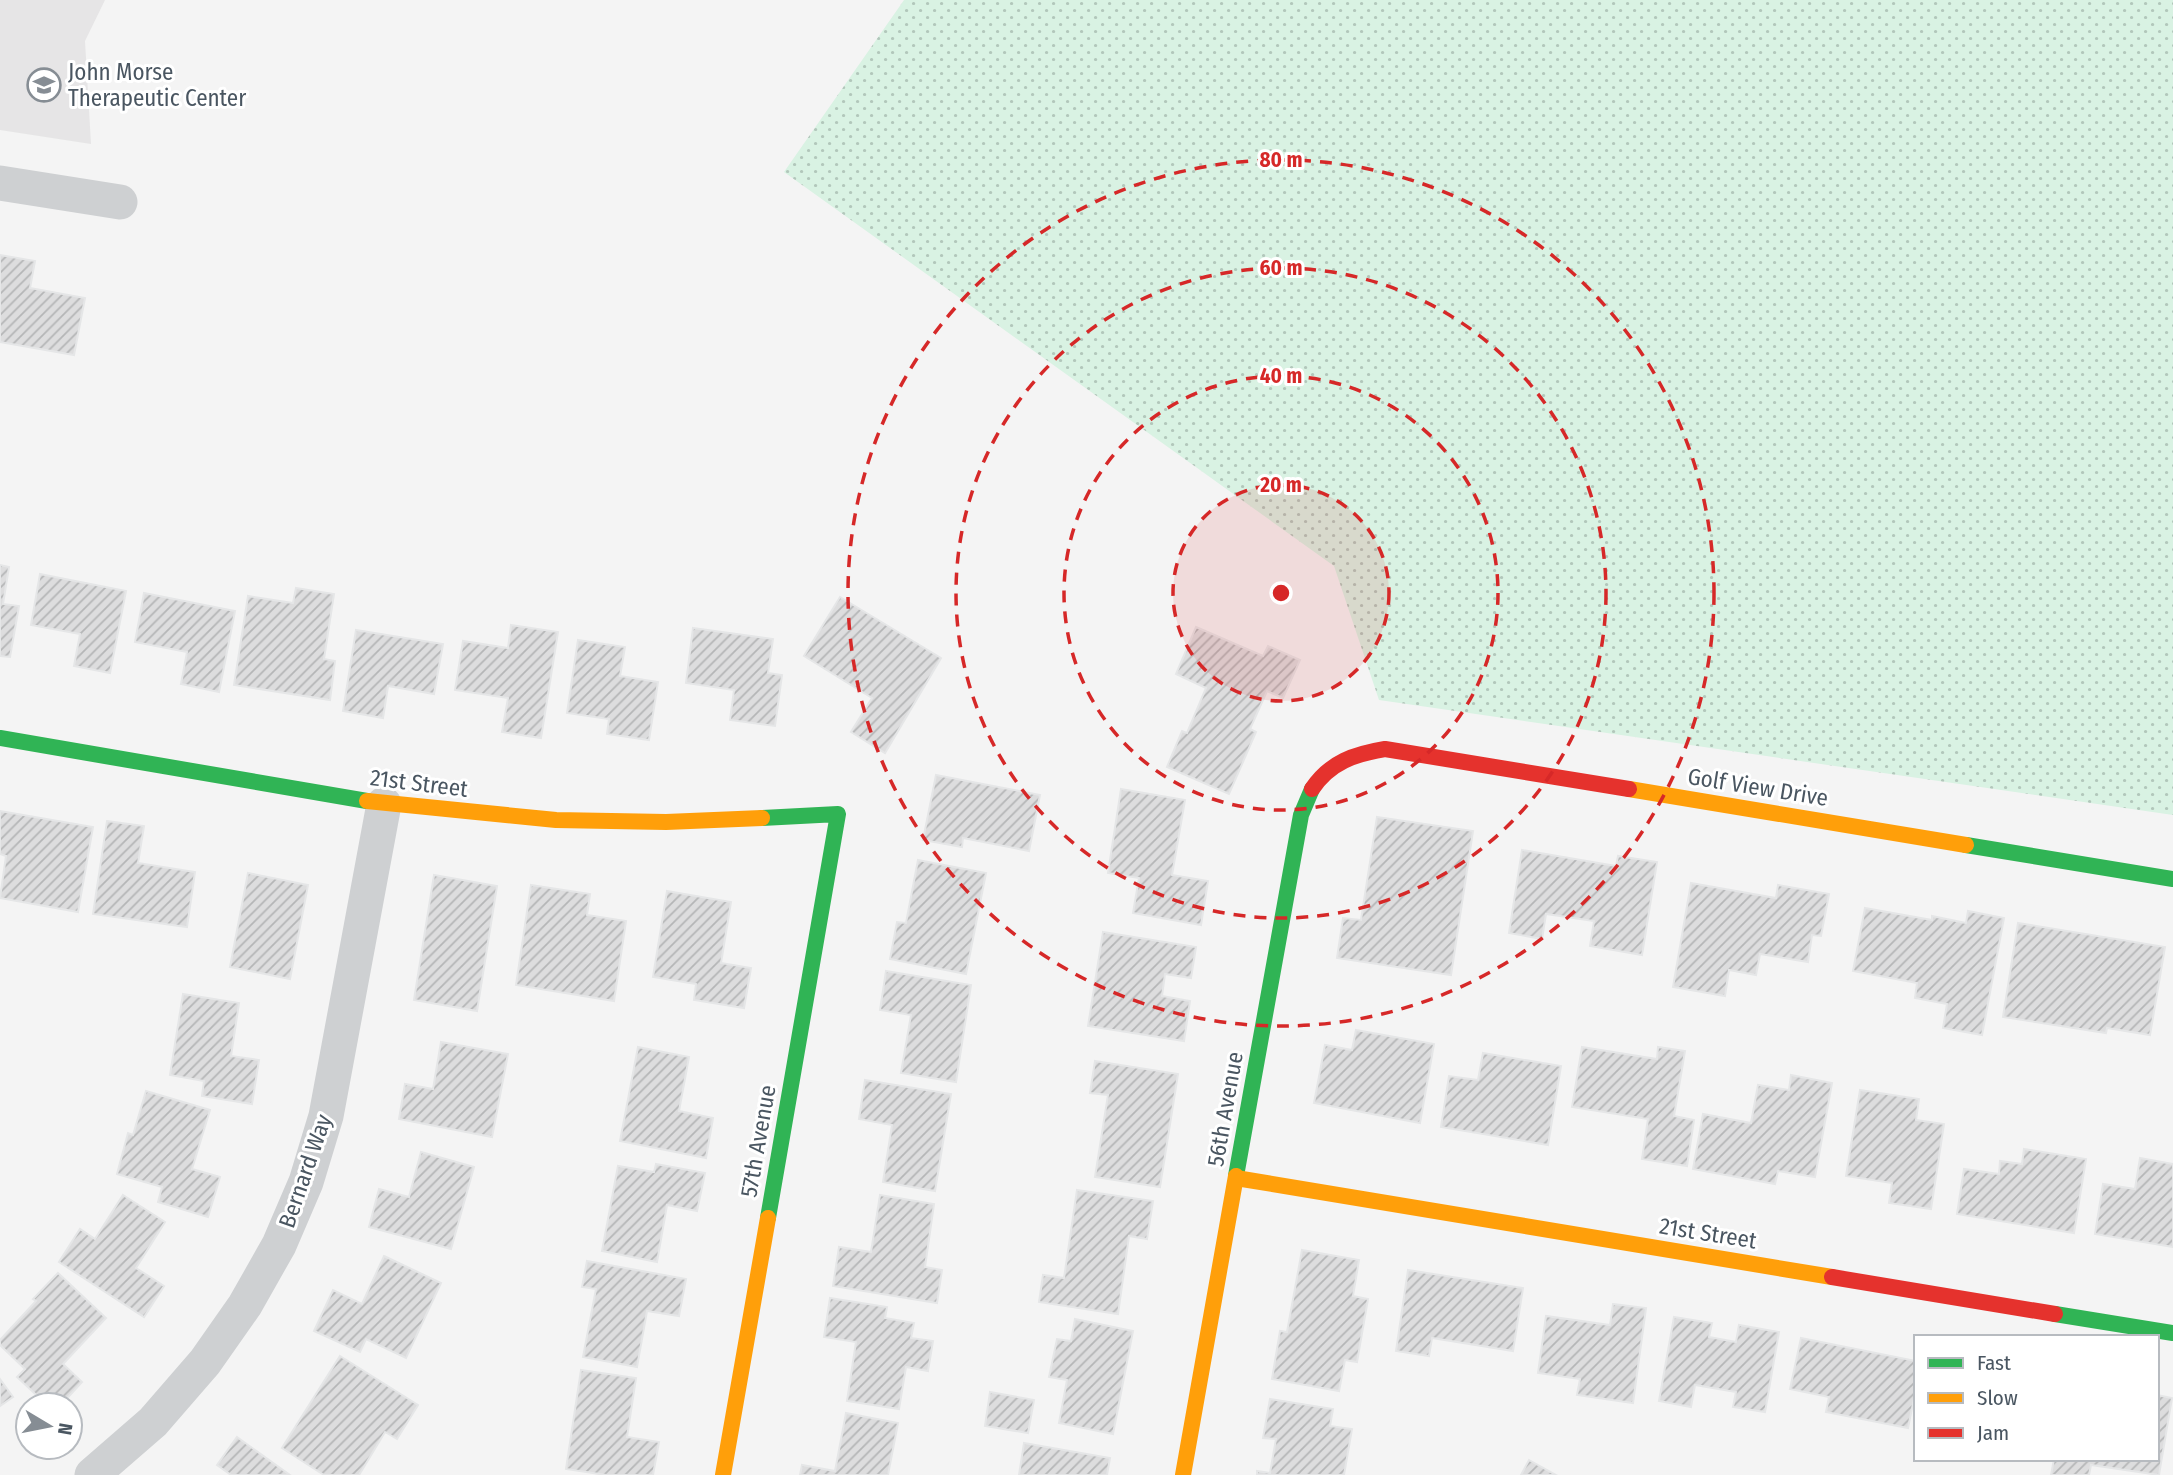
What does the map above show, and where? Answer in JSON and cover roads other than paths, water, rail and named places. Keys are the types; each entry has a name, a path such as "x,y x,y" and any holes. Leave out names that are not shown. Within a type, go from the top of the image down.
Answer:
{"street":[{"path":"0,183 120,202"},
{"name":"21st Street","path":"0,738 384,804 569,821 666,822 838,814"},
{"name":"Golf View Drive","path":"1337,762 1359,752 1385,749 2173,879"},
{"name":"56th Avenue","path":"1183,1475 1301,815 1306,799 1318,780 1337,762"},
{"name":"Bernard Way","path":"92,1475 153,1422 205,1362 245,1305 279,1245 306,1182 326,1116 384,804"},
{"name":"57th Avenue","path":"723,1475 838,814"},
{"name":"21st Street","path":"1236,1178 2173,1333"}],"place":[{"name":"John Morse Therapeutic Center","path":"44,85"}]}
